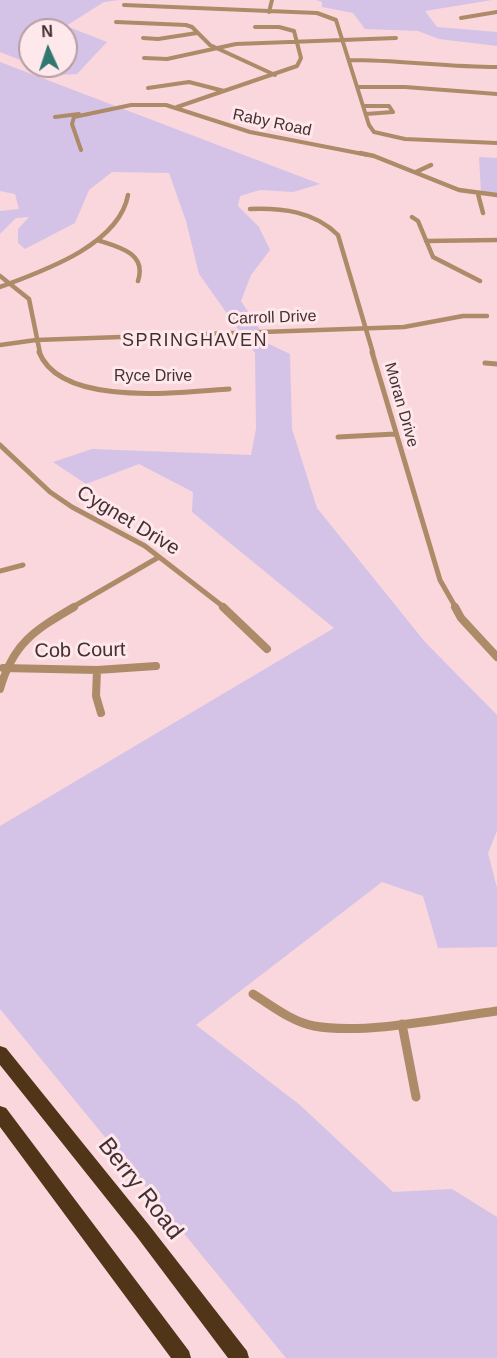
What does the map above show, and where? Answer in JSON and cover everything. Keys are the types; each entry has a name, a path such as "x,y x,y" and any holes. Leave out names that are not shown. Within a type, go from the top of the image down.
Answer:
{"highway":[{"name":"Berry Road","path":"0,1053 6,1070 143,1231 240,1358"},
{"path":"0,1114 182,1358"}],"street":[{"path":"207,10 211,0"},
{"path":"269,12 272,0"},
{"path":"124,5 317,13 331,17 336,20 363,106 374,132 388,137 497,143"},
{"path":"461,18 497,12"},
{"path":"116,22 177,23 192,27 216,48 275,75"},
{"path":"177,107 294,68 301,61 296,34 291,30 255,27"},
{"path":"143,38 158,39 197,33"},
{"path":"144,58 167,59 236,44 396,38"},
{"path":"349,60 385,60 452,67 497,67"},
{"path":"148,88 194,82 224,91"},
{"path":"357,87 405,87 497,94"},
{"name":"Raby Road","path":"55,117 138,104 177,107 237,129 362,153 478,194 497,195"},
{"path":"363,106 389,106 393,112 366,114"},
{"path":"81,150 72,124 74,117 85,113"},
{"path":"416,172 431,165"},
{"path":"478,194 483,213"},
{"path":"0,287 97,240 122,216 128,203 128,195"},
{"name":"Moran Drive","path":"250,209 297,212 322,221 336,232 395,434 446,593 460,618 497,657"},
{"path":"412,217 418,221 430,253 438,261 480,281"},
{"path":"97,240 136,255 141,271 138,281"},
{"path":"426,242 497,240"},
{"name":"Ryce Drive","path":"0,276 29,298 41,357 57,374 74,383 95,389 129,392 229,389"},
{"name":"Carroll Drive","path":"0,345 36,340 423,325 463,316 487,316"},
{"path":"484,363 497,364"},
{"path":"338,437 395,434"},
{"name":"Cygnet Drive","path":"0,445 26,474 53,494 82,513 142,544 200,586 267,649"},
{"path":"0,689 2,668 34,630 159,557"},
{"path":"0,571 23,565"},
{"name":"Cob Court","path":"2,668 97,670 156,666"},
{"path":"97,670 96,696 101,713"},
{"path":"253,994 285,1014 313,1026 373,1027 497,1011"},
{"path":"402,1024 416,1097"}],"shaded area":[{"path":"0,0 119,0 104,2 78,18 18,18 18,59 0,52"},
{"path":"316,0 492,0 425,11 437,27 497,32 497,46 439,39 418,31 365,29 353,13 322,7 322,2"},
{"path":"78,31 107,42 78,73"},
{"path":"0,62 18,69 18,78 42,78 320,184 293,192 260,190 240,196 238,206 259,227 270,250 251,275 241,301 269,344 290,354 292,429 317,508 425,642 497,715 497,831 488,853 497,888 497,947 438,948 423,896 382,882 196,1025 300,1105 393,1192 452,1189 497,1217 497,1358 286,1358 0,1009 0,826 334,628 192,512 193,492 139,464 86,484 53,462 92,449 251,455 256,429 255,353 199,274 186,221 169,173 112,172 89,190 75,223 25,249 18,243 18,229 29,217 16,218 0,234 0,211 19,209 15,194 0,191"},
{"path":"479,157 497,158 497,193 481,193"}],"district":[{"name":"SPRINGHAVEN","path":"195,341"}]}
